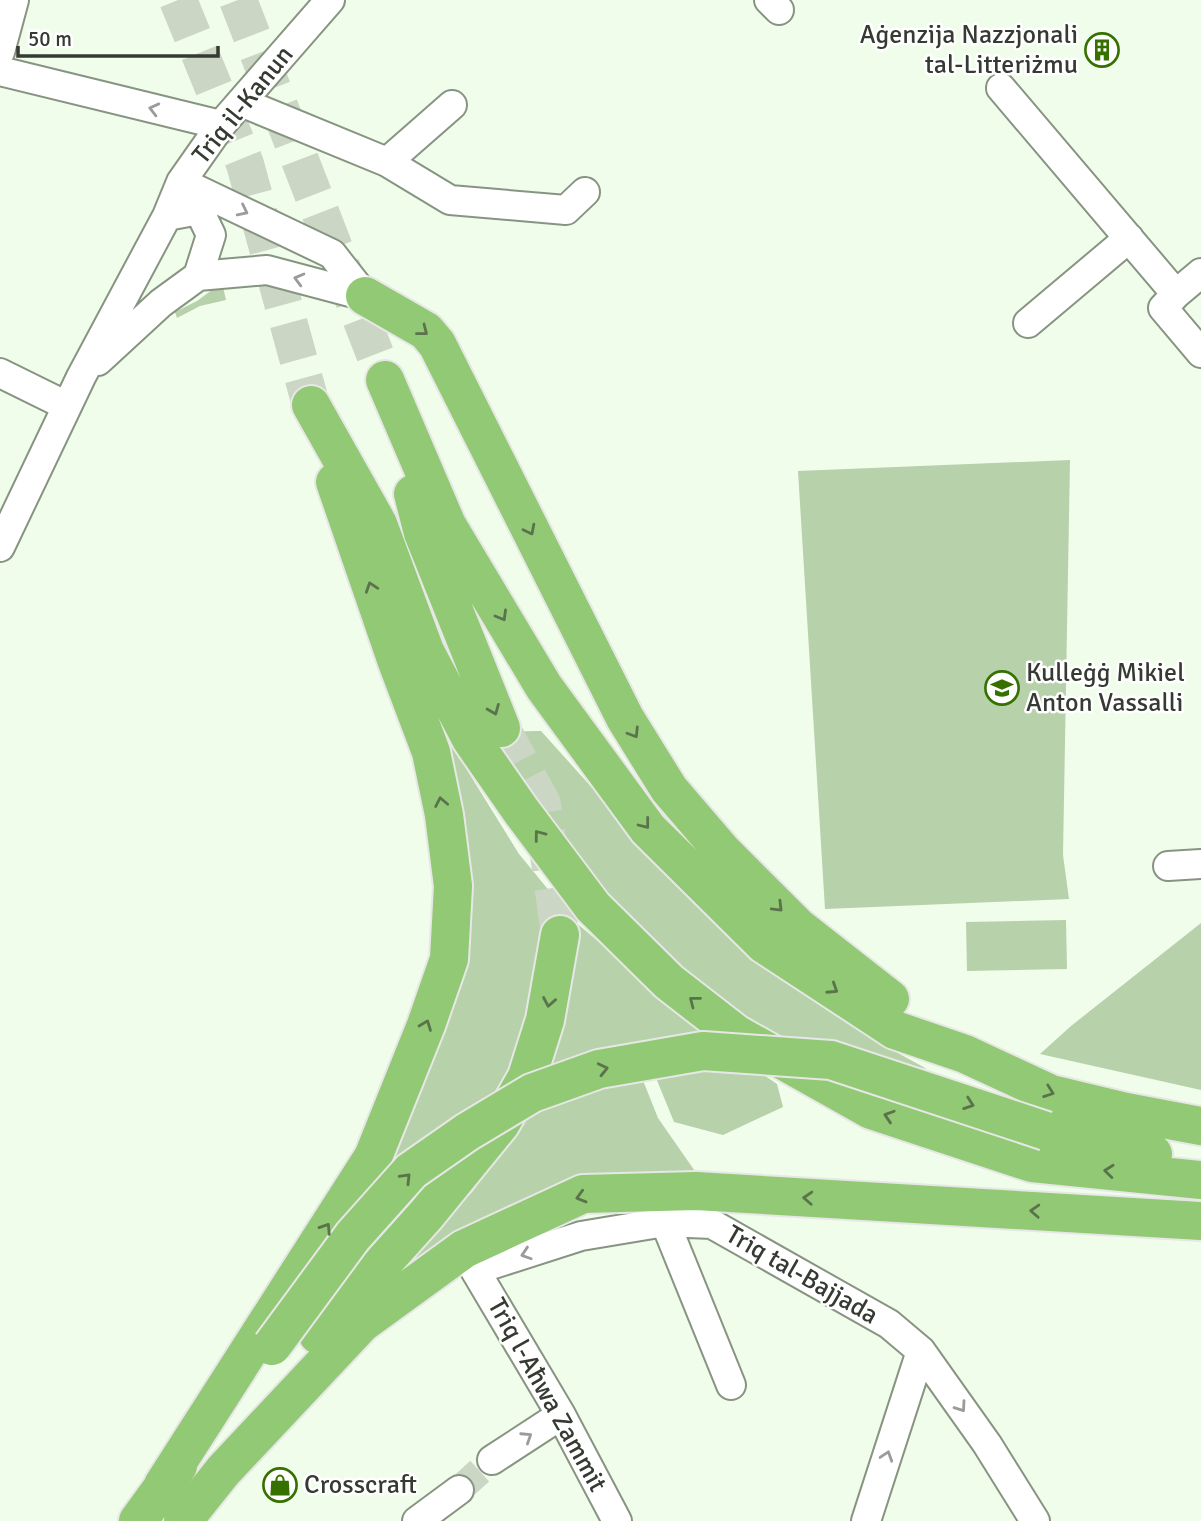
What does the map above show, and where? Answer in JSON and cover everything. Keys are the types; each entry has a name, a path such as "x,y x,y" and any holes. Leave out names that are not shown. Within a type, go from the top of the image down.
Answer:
{"highway":[{"path":"365,296 426,331 437,344 625,718 669,789 723,852 798,927 874,988 965,1054"},
{"path":"501,728 423,533 385,380 447,525 544,687 648,829 764,944 895,1030 965,1054 1051,1094 1201,1126"},
{"path":"138,1521 373,1157 426,1025 449,959 453,886 444,815 431,752 347,519 311,405 378,524 425,651 471,739 593,906 669,982 736,1034 871,1110 1032,1163 1201,1180"},
{"path":"223,1471 282,1374 426,1216 501,1123 527,1077 545,1020 560,935"},
{"path":"163,1485 272,1346 353,1236 411,1171 467,1132 532,1093 599,1069 703,1051 831,1060 1046,1132 1201,1163"},
{"path":"183,1521 223,1471 362,1323 464,1249 583,1195 696,1191 1201,1221"},
{"path":"196,1521 232,1488 359,1345 475,1269"}],"street":[{"path":"0,51 14,0"},
{"name":"Triq il-Kanun","path":"0,547 66,406 167,216 181,182 220,125 330,0"},
{"path":"0,71 220,125"},
{"path":"1001,88 1176,294"},
{"path":"242,102 387,162 450,200 566,210 585,192"},
{"path":"387,162 452,105"},
{"path":"181,182 332,254 365,296"},
{"path":"167,216 199,210 211,235 198,276 267,270 365,296"},
{"path":"1028,323 1129,238"},
{"path":"1201,273 1163,308 1201,353"},
{"name":"Triq il-Kanun","path":"81,377 161,303 198,276"},
{"path":"0,373 66,406"},
{"path":"1168,866 1201,864"},
{"path":"665,1222 731,1385"},
{"name":"Triq tal-Bajjada","path":"475,1269 581,1236 665,1222 712,1224 889,1325 921,1351 987,1444 1035,1521"},
{"name":"Triq l-Aħwa Zammit","path":"475,1269 561,1415 617,1521"},
{"path":"866,1521 921,1351"},
{"path":"492,1460 561,1415"},
{"path":"416,1521 459,1489"}],"green space":[{"path":"216,287 223,287 226,300 200,306 177,318 175,312"},
{"path":"1070,460 1063,855 1069,899 825,909 798,471"},
{"path":"421,663 467,770 519,854 574,921 712,1032 527,1077 464,1111 387,1171 455,983"},
{"path":"541,731 676,881 760,961 887,1047 927,1069 766,1033 682,973 605,898 485,732"},
{"path":"1066,920 1067,969 967,971 966,922"},
{"path":"1201,923 1201,1090 1040,1054 1071,1026"},
{"path":"752,1067 777,1084 783,1107 723,1135 674,1122 654,1073"},
{"path":"642,1078 658,1118 699,1177 645,1179 386,1280 473,1191 533,1108 581,1088"}],"tunnel":[{"path":"178,0 245,164 311,405"},
{"path":"238,0 385,380"},
{"path":"501,728 542,804 560,935"},
{"path":"459,1490 492,1460"}],"place":[{"name":"Aġenzija Nazzjonali tal-Litteriżmu","path":"1102,50"},
{"name":"Kulleġġ Mikiel Anton Vassalli","path":"1002,688"},
{"name":"Crosscraft","path":"280,1485"}]}
